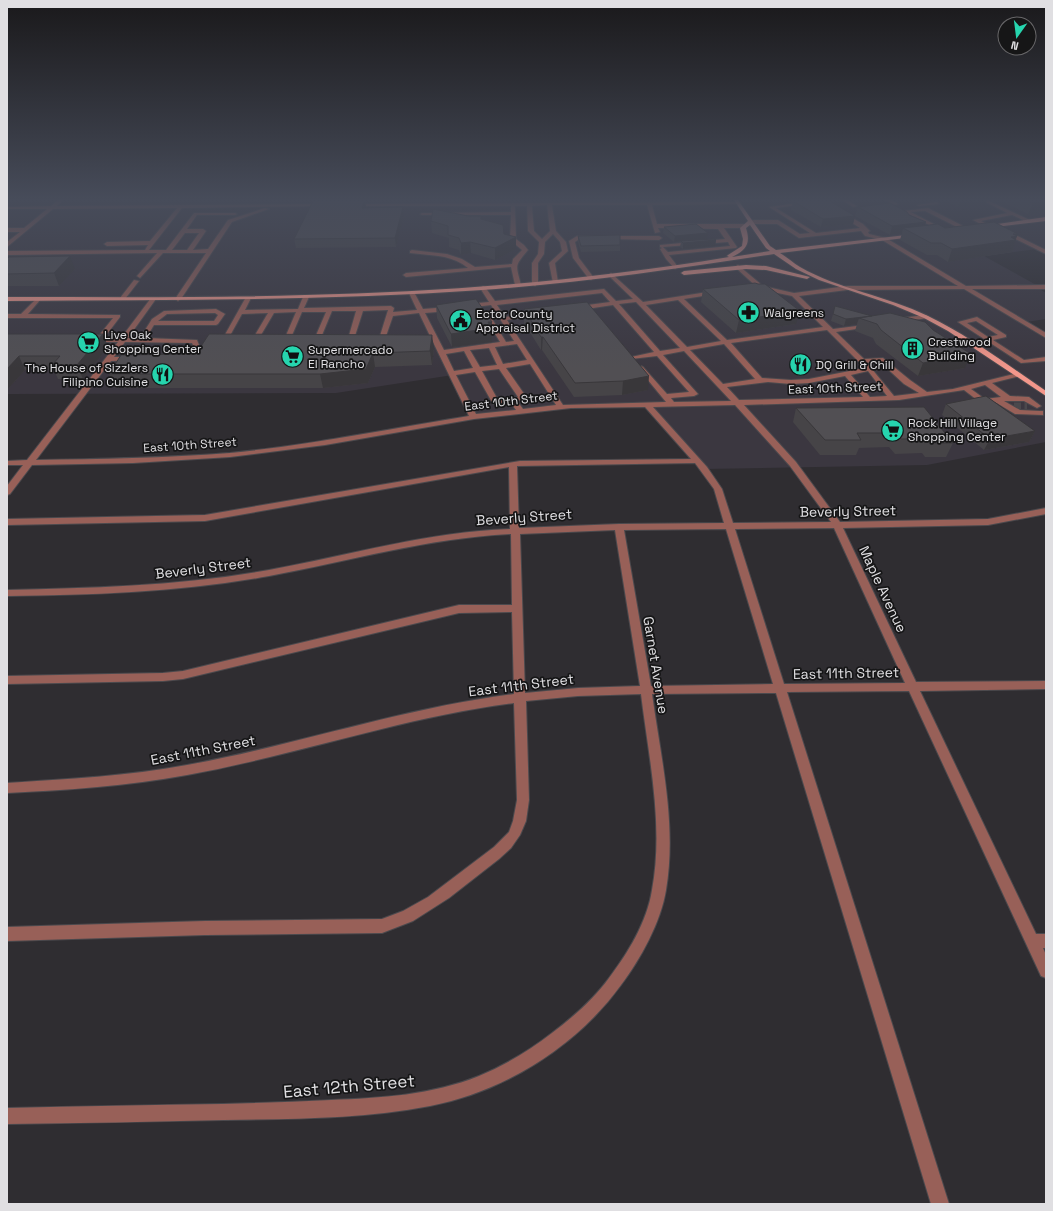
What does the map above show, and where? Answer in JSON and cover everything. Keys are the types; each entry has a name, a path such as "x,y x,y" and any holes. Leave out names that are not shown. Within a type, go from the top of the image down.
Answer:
{"main road":[{"path":"709,262 726,257"},
{"path":"7,299 248,298 412,293 555,282 745,257"},
{"path":"781,257 798,268 821,279 895,304 926,317 950,330 1046,394"},
{"path":"667,268 680,273 738,267 766,268 821,279"}],"street":[{"path":"123,298 138,279 160,257"},
{"path":"178,299 206,257"},
{"path":"447,257 460,260 474,269"},
{"path":"518,257 515,260 514,266 518,285"},
{"path":"535,284 535,263 539,257"},
{"path":"555,282 552,263 560,257"},
{"path":"576,257 591,278"},
{"path":"668,257 675,267"},
{"path":"913,257 1046,336"},
{"path":"406,275 514,266"},
{"path":"738,267 761,288"},
{"name":"Maple Avenue","path":"611,275 640,302 736,401 780,449 805,478 837,525 912,687 1039,941 1046,971"},
{"path":"1035,287 1046,293"},
{"path":"753,288 761,288 794,295 846,288 1046,287"},
{"path":"483,288 561,407"},
{"path":"390,314 422,312 604,291 659,353 694,394 669,400 631,355 659,353 726,342 875,324"},
{"path":"575,309 722,292"},
{"path":"412,293 474,417"},
{"path":"794,295 863,361 892,398"},
{"path":"294,340 284,340 306,297"},
{"path":"7,492 108,360 153,298"},
{"path":"233,340 222,340 241,312 248,298"},
{"path":"680,298 726,342 761,381"},
{"path":"23,316 38,299"},
{"path":"481,305 504,344"},
{"path":"590,307 595,312"},
{"path":"241,312 391,308 382,339"},
{"path":"310,340 320,340 330,309"},
{"path":"359,339 348,339 360,309"},
{"path":"142,340 158,315 166,312 216,311 222,314 216,322 153,323"},
{"path":"248,340 258,340 272,311"},
{"path":"502,319 546,313"},
{"path":"7,316 118,316 99,340"},
{"path":"891,322 926,317"},
{"path":"986,338 1004,336 977,319 961,322 1023,362 1046,359"},
{"path":"950,330 969,327"},
{"path":"413,338 435,338"},
{"path":"375,339 390,339"},
{"path":"86,340 206,340"},
{"path":"173,359 187,357 196,345 193,341"},
{"path":"442,352 518,342"},
{"path":"466,349 496,402 523,398 491,346"},
{"path":"983,352 1002,349"},
{"path":"996,361 1016,357"},
{"path":"108,360 137,359"},
{"path":"863,361 880,359 907,382 926,395"},
{"path":"453,373 531,362"},
{"path":"721,386 761,381 809,381 870,369"},
{"path":"846,373 868,399"},
{"name":"East 10th Street","path":"7,463 133,461 230,455 325,443 474,417 561,407 647,404 669,400 736,401 892,398 926,395 965,388 1018,375"},
{"path":"987,383 1008,398"},
{"path":"965,388 984,401 1008,398 1026,399 1036,406 1043,415"},
{"path":"512,400 520,411"},
{"path":"996,400 1010,406 1018,412 1043,415"},
{"path":"647,404 718,489 940,1204"},
{"path":"1027,406 1046,404"},
{"path":"7,522 205,518 513,464 547,462 696,461"},
{"path":"7,934 205,928 382,926 398,922 435,902 510,840 518,824 523,800 513,464"},
{"name":"Beverly Street","path":"7,592 101,591 184,586 269,573 445,537 515,531 619,527 988,522 1046,511"},
{"name":"Garnet Avenue","path":"619,527 646,690 662,808"},
{"path":"7,680 163,677 183,675 459,609 517,608"},
{"name":"East 11th Street","path":"7,788 78,784 187,770 270,752 431,713 520,697 578,692 646,690 1046,686"},
{"name":"East 12th Street","path":"7,1116 263,1112 377,1106 432,1098 479,1084 520,1065 579,1022 606,994 626,967 648,926 659,893 664,854 662,808"}],"shaded area":[{"path":"7,257 985,257 1040,287 1036,287 1046,293 1046,319 1020,323 1046,338 1046,442 927,465 704,469 649,403 610,404 474,417 453,375 336,393 7,394"}],"building":[{"path":"9,257 70,257 54,273 7,274 7,259"},
{"path":"755,283 765,284 800,311 739,320 703,289"},
{"path":"476,299 492,322 488,322 491,328 451,334 436,305"},
{"path":"587,302 649,376 623,381 575,383 543,337 541,337 524,309"},
{"path":"835,306 872,316 846,319 833,314"},
{"path":"890,313 925,322 933,330 971,354 923,363 881,330 877,324 859,318"},
{"path":"7,334 103,334 77,365 52,365 60,356 19,356 7,369"},
{"path":"209,334 432,335 430,351 373,353 366,369 320,374 109,374 121,355 196,354"},
{"path":"986,396 1035,431 990,439 946,404"},
{"path":"924,407 953,443 931,443 928,439 901,439 894,433 857,433 861,440 825,440 796,408"}],"tunnel":[{"path":"486,313 488,317"},
{"path":"1014,406 1027,406"}],"place":[{"name":"Walgreens","path":"748,313"},
{"name":"Ector County Appraisal District","path":"460,321"},
{"name":"Live Oak Shopping Center","path":"89,342"},
{"name":"Crestwood Building","path":"913,349"},
{"name":"Supermercado El Rancho","path":"292,357"},
{"name":"DQ Grill & Chill","path":"801,365"},
{"name":"The House of Sizzlers Filipino Cuisine","path":"163,375"},
{"name":"Rock Hill Village Shopping Center","path":"892,430"}]}
